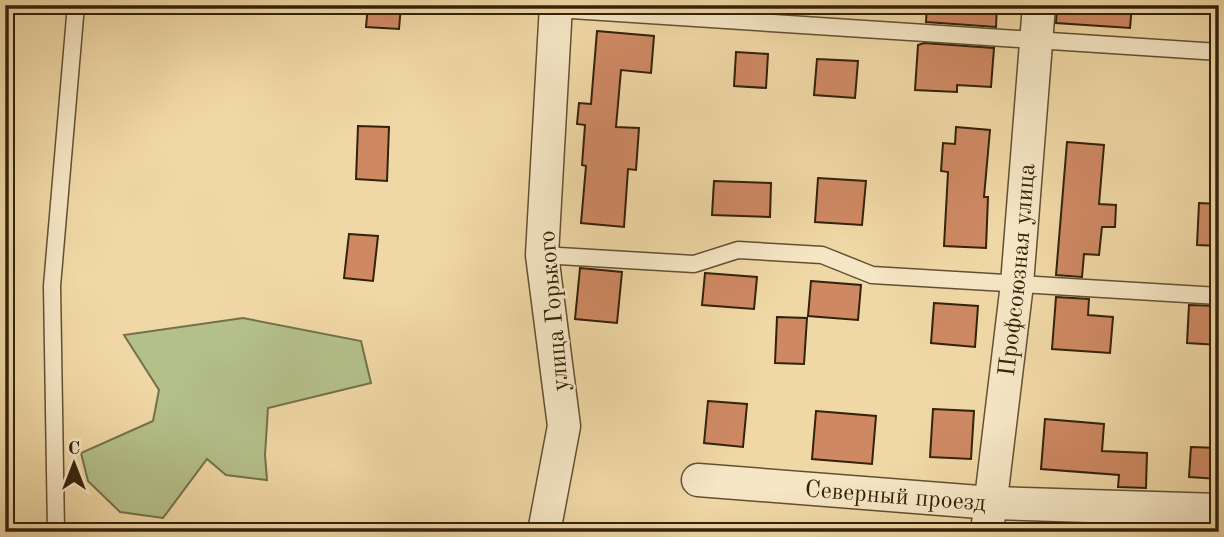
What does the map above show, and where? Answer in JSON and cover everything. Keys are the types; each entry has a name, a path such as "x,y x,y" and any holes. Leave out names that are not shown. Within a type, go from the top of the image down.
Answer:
{"street":[{"name":"Профсоюзная улица","path":"990,517 1017,284 1039,5"},
{"name":"улица Горького","path":"544,532 564,426 542,255 556,7"},
{"name":"Северный проезд","path":"698,480 990,517 1219,510"}],"lane":[{"path":"56,532 52,286 76,5"},
{"path":"556,7 1219,52"},
{"path":"542,255 694,264 738,250 822,256 872,275 1219,296"}],"green space":[{"path":"243,318 361,341 371,383 268,408 265,455 267,480 226,475 207,459 163,518 120,512 88,481 81,453 153,421 159,390 124,335"}],"building":[{"path":"368,5 401,5 399,29 366,27"},
{"path":"927,5 997,5 996,27 926,22"},
{"path":"1057,5 1132,5 1130,28 1056,23"},
{"path":"597,31 654,36 651,73 621,70 616,127 639,128 636,170 628,169 624,227 581,223 586,166 582,165 585,125 577,124 579,103 591,104"},
{"path":"924,43 994,48 991,87 957,85 957,92 915,90 918,45"},
{"path":"736,52 768,54 766,88 734,86"},
{"path":"817,59 858,61 855,98 814,95"},
{"path":"358,126 389,127 387,181 356,179"},
{"path":"956,127 990,130 984,197 988,197 986,248 944,246 948,172 941,171 943,143 955,144"},
{"path":"1067,142 1104,145 1099,204 1116,205 1115,227 1102,227 1099,255 1084,254 1082,277 1056,275"},
{"path":"818,178 866,181 862,225 815,222"},
{"path":"714,181 771,183 770,217 712,215"},
{"path":"1199,203 1219,204 1219,246 1197,245"},
{"path":"349,234 378,236 373,281 344,278"},
{"path":"580,268 622,272 617,323 575,319"},
{"path":"705,273 757,277 754,309 702,305"},
{"path":"811,281 861,285 858,320 808,316"},
{"path":"1056,297 1089,299 1088,315 1113,317 1110,353 1052,349"},
{"path":"934,303 978,306 975,347 931,343"},
{"path":"1189,305 1219,306 1219,345 1187,343"},
{"path":"777,317 807,318 804,364 775,363"},
{"path":"708,401 747,404 743,447 704,443"},
{"path":"933,409 974,411 971,459 930,457"},
{"path":"816,411 876,416 872,464 812,459"},
{"path":"1045,419 1104,424 1102,451 1147,453 1146,488 1118,487 1119,475 1041,469"},
{"path":"1191,447 1219,448 1219,479 1189,477"}]}
